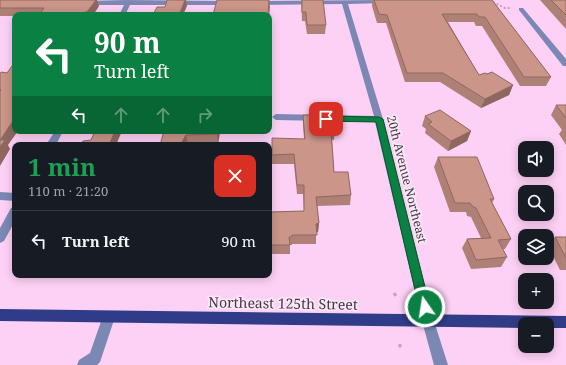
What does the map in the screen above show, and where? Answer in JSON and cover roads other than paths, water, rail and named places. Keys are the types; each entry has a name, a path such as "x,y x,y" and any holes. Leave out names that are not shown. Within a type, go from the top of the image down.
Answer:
{"main road":[{"name":"Northeast 125th Street","path":"0,315 566,322"}],"street":[{"path":"124,12 129,1"},
{"path":"77,3 129,1 212,1 235,3"},
{"path":"250,3 344,1 391,2"},
{"name":"20th Avenue Northeast","path":"344,1 379,119 428,321 441,365"},
{"path":"521,9 566,64"},
{"path":"276,117 379,119"},
{"path":"0,196 12,196"},
{"path":"0,238 12,216"},
{"path":"84,365 95,357 108,316"}]}
